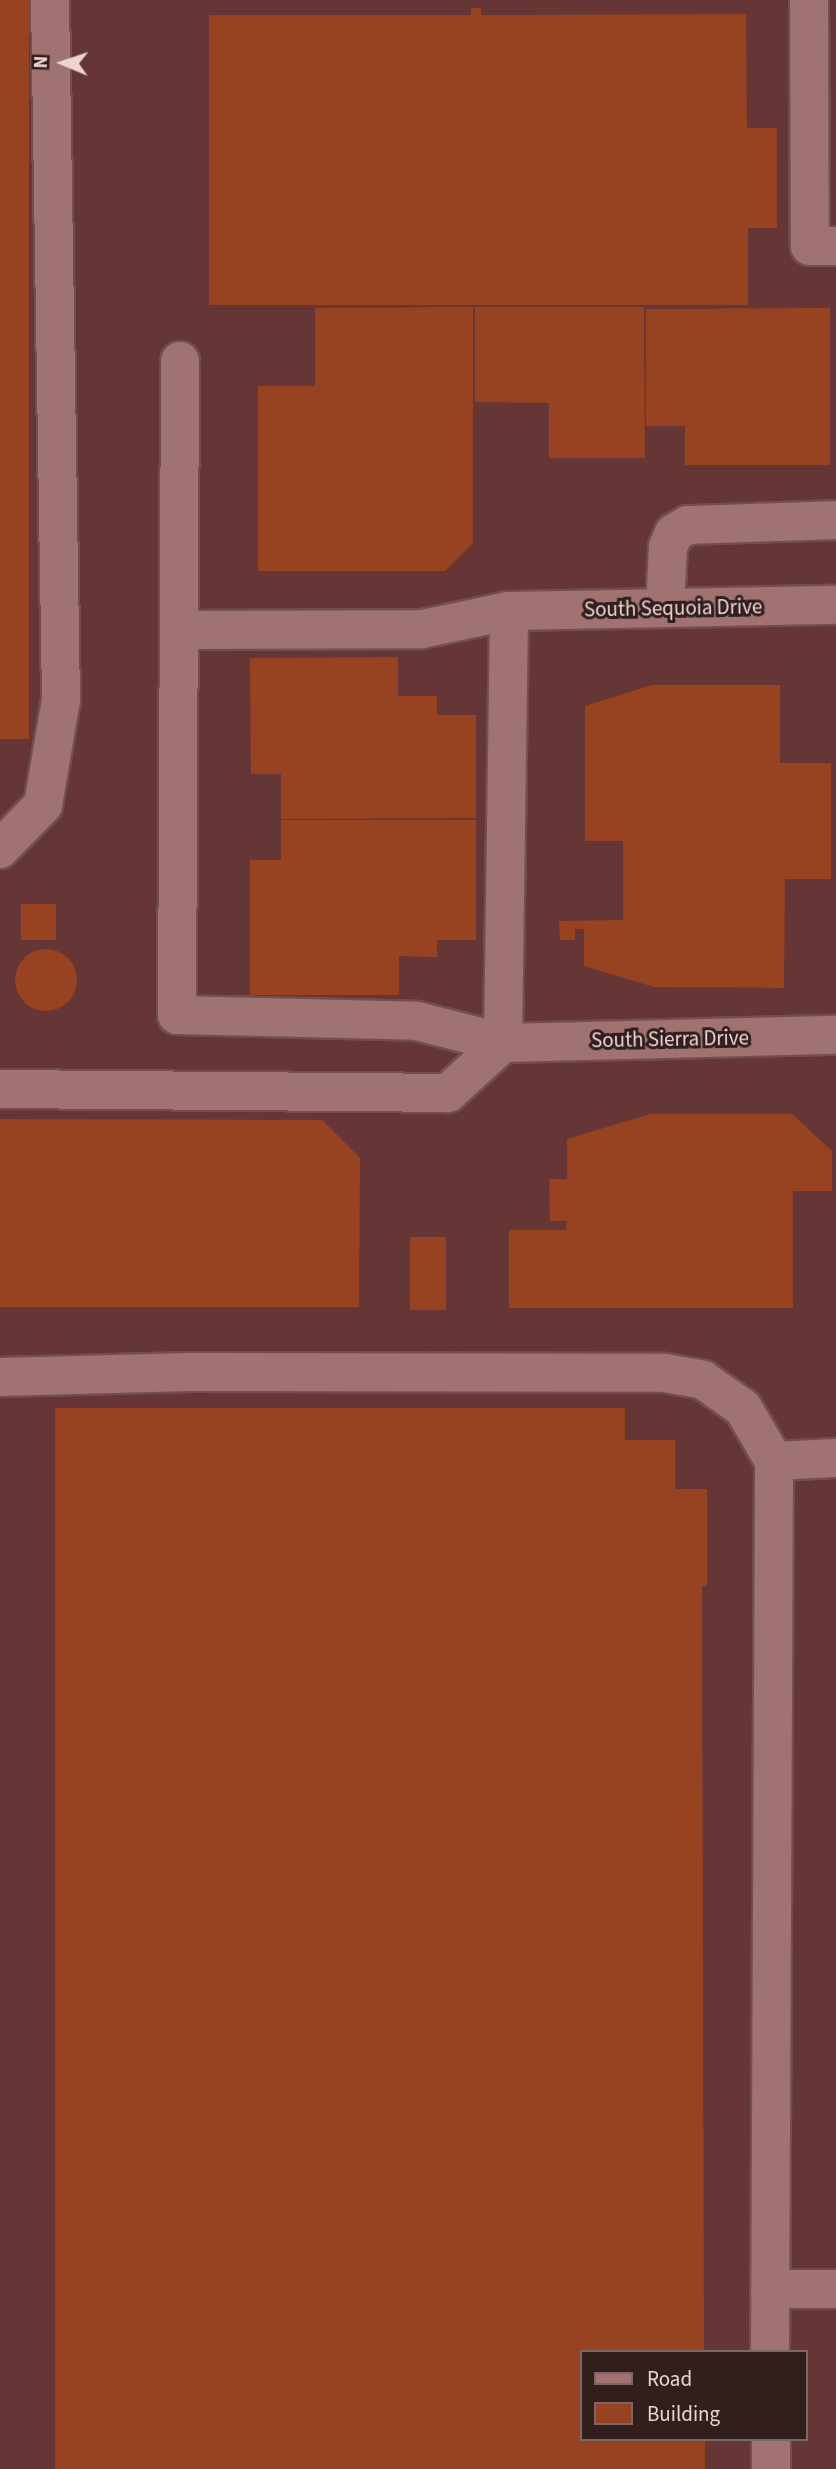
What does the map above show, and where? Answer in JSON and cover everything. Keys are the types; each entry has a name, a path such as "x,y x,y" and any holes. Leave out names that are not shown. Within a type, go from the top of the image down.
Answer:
{"street":[{"path":"0,849 43,804 61,700 50,0"},
{"path":"809,0 810,246 836,246"},
{"path":"179,631 180,361"},
{"path":"665,608 668,547 674,533 688,525 836,520"},
{"name":"South Sequoia Drive","path":"179,631 422,629 509,611 836,605"},
{"path":"0,1089 448,1093 503,1043 509,611"},
{"name":"South Sierra Drive","path":"179,631 177,1015 417,1021 503,1043 836,1035"},
{"path":"0,1377 190,1372 665,1373 704,1380 743,1408 774,1461 771,2350"},
{"path":"774,1461 836,1458"},
{"path":"770,2289 836,2289"},
{"path":"771,2441 771,2469"}],"shaded area":[{"path":"0,0 836,0 836,2469 0,2469"}],"building":[{"path":"0,0 29,0 29,739 0,739"},
{"path":"471,8 481,8 481,15 746,14 747,128 777,128 777,228 748,228 748,305 209,305 209,15 471,15"},
{"path":"473,307 473,543 445,571 258,571 258,386 315,386 315,308"},
{"path":"475,307 644,307 645,458 549,458 549,403 475,402"},
{"path":"830,308 830,465 685,465 685,426 646,426 646,309"},
{"path":"398,657 398,696 437,696 437,715 476,715 476,818 281,819 281,774 251,774 250,658"},
{"path":"652,685 780,685 780,763 831,763 831,879 785,879 784,988 654,987 584,966 584,929 575,929 575,940 560,940 559,921 623,920 623,841 585,841 585,706"},
{"path":"281,820 476,820 476,940 437,940 437,957 399,956 399,995 250,995 250,860 281,860"},
{"path":"21,904 56,904 56,940 21,940"},
{"path":"40,949 52,949 68,958 75,968 75,992 68,1002 52,1011 40,1011 29,1006 20,997 15,986 15,974 20,963 29,954"},
{"path":"650,1114 792,1114 832,1151 832,1191 793,1191 793,1308 509,1308 509,1230 566,1230 567,1221 550,1221 549,1179 567,1179 567,1139"},
{"path":"0,1119 322,1120 360,1158 359,1307 0,1307"},
{"path":"410,1237 446,1237 446,1310 410,1310"},
{"path":"55,1408 625,1408 625,1440 675,1440 675,1489 707,1489 707,1586 702,1586 704,2350 580,2350 580,2441 705,2441 705,2469 55,2469"}]}
